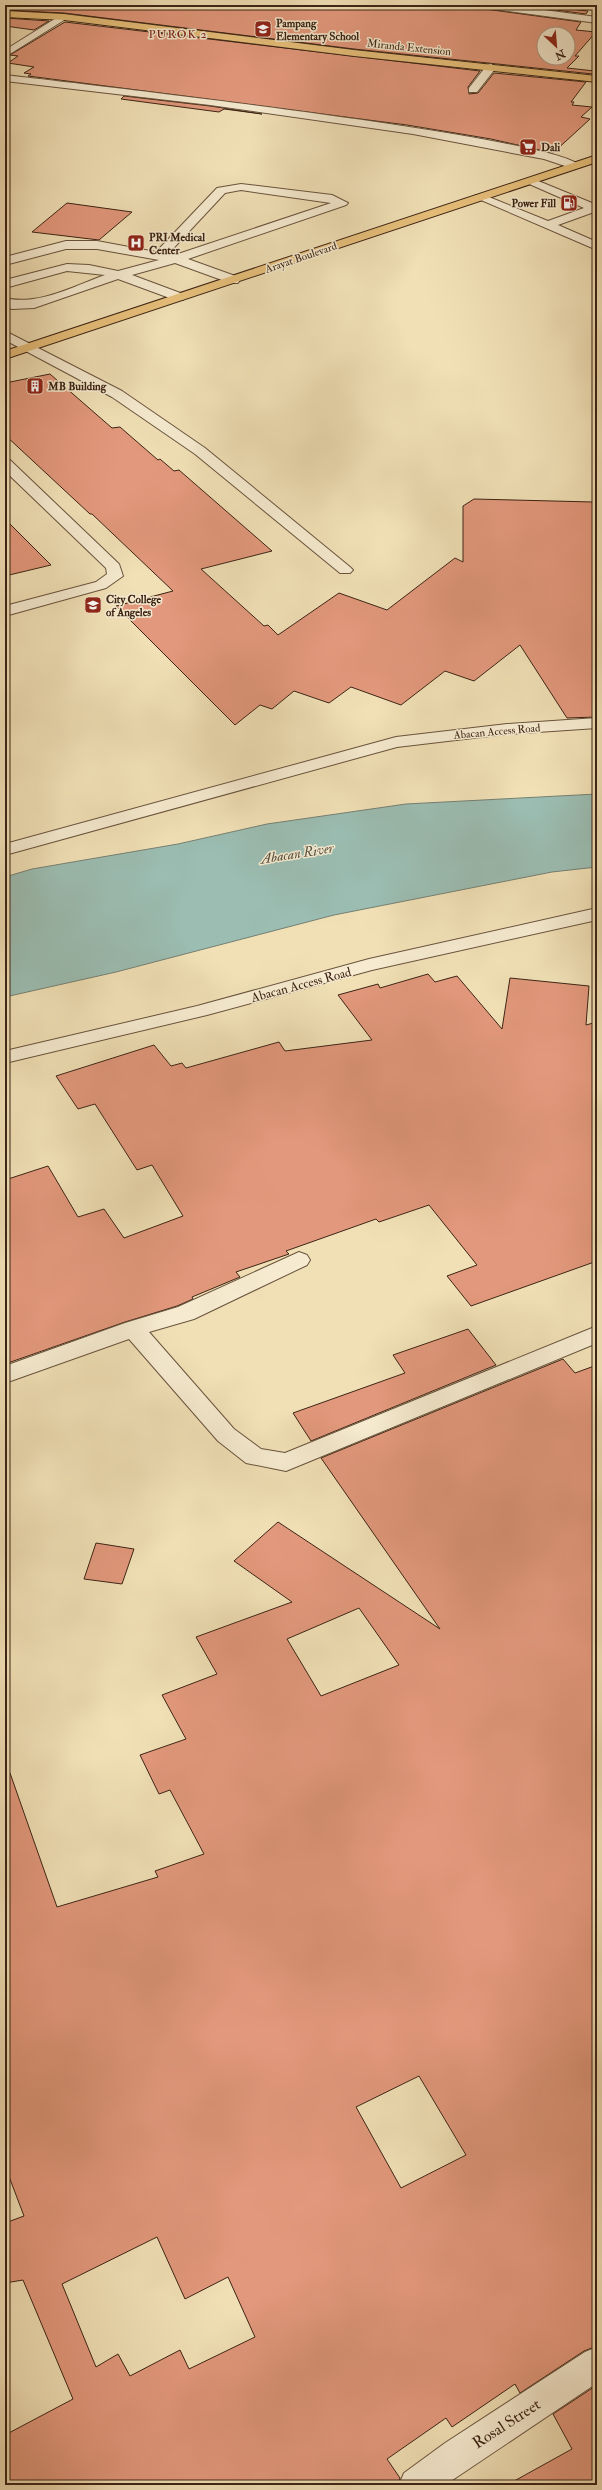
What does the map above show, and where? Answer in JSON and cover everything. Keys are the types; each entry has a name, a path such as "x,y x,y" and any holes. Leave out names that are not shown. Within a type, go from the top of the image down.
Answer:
{"main road":[{"name":"Miranda Extension","path":"5,14 64,17 354,54 597,79"},
{"name":"Arayat Boulevard","path":"5,355 596,159"}],"street":[{"path":"50,16 67,5"},
{"path":"486,5 597,20"},
{"path":"5,54 64,17"},
{"path":"473,90 491,67"},
{"path":"5,78 195,100 412,131 547,156 574,166"},
{"path":"531,181 595,208 548,225"},
{"path":"5,302 12,305 34,304 118,275 176,259 342,203 332,199 241,187 221,190 160,255"},
{"path":"480,197 597,246"},
{"path":"5,261 66,245 98,245 176,259 234,280"},
{"path":"5,284 50,270 75,267 118,275 179,298"},
{"path":"5,335 117,394 200,451 345,570"},
{"path":"5,463 114,567 115,576 101,585 5,611"},
{"name":"Abacan Access Road","path":"5,850 396,742 507,729 597,723"},
{"name":"Abacan Access Road","path":"5,1057 200,1010 369,965 597,914"},
{"path":"5,1375 133,1329 186,1313 300,1260"},
{"path":"133,1329 226,1435 255,1457 286,1462 597,1334"},
{"name":"Rosal Street","path":"416,2485 457,2455 597,2364"}],"water":[{"name":"Abacan River","path":"597,794 597,867 552,872 334,915 116,972 5,997 5,877 32,869 178,844 267,824 406,804"}],"building":[{"path":"5,5 479,5 485,9 581,22 576,30 576,26 536,26 536,66 569,66 567,68 595,71 593,74 354,49 64,13 5,10"},
{"path":"518,5 578,8 577,10 588,11 586,14"},
{"path":"5,18 49,21 34,30 5,26"},
{"path":"65,22 480,71 468,87 469,94 478,93 494,73 586,82 571,102 574,102 572,105 592,107 581,117 590,119 553,153 491,139 407,125 28,76 31,74 24,73 34,67 8,63 18,56 10,55"},
{"path":"576,30 596,32 576,55"},
{"path":"124,96 210,106 262,114 224,109 219,112 121,99"},
{"path":"67,203 132,212 99,240 32,232"},
{"path":"50,374 112,428 120,427 158,460 160,459 174,471 179,470 272,551 201,569 264,626 268,625 278,635 339,593 387,610 455,558 463,562 463,506 474,499 593,502 597,536 597,717 567,718 520,645 474,681 445,671 401,705 351,687 329,703 294,691 272,709 260,705 235,725 116,606 173,591 92,514 90,514 5,435 5,383"},
{"path":"5,519 51,565 5,576"},
{"path":"428,974 435,982 457,976 502,1029 510,978 589,986 586,1025 597,1022 597,1261 471,1306 447,1276 477,1265 429,1205 379,1222 376,1219 286,1251 289,1254 236,1272 240,1277 192,1297 193,1299 177,1306 125,1322 5,1364 5,1180 48,1166 78,1217 104,1209 124,1238 183,1216 152,1165 137,1170 95,1104 78,1109 56,1076 154,1045 171,1066 182,1063 186,1068 279,1042 285,1051 372,1040 338,995 378,984 380,988"},
{"path":"468,1329 496,1365 311,1441 293,1413 405,1373 393,1355"},
{"path":"563,1359 575,1373 597,1365 597,2346 584,2351 520,2393 515,2384 452,2427 446,2418 387,2459 400,2478 398,2485 5,2485 5,2435 73,2399 23,2280 5,2283 5,2223 24,2216 5,2166 5,1774 10,1773 57,1907 158,1877 155,1871 204,1854 170,1790 159,1794 140,1755 186,1739 162,1695 217,1674 196,1637 292,1602 234,1561 278,1522 440,1629 321,1458","holes":["359,1608 399,1665 321,1696 287,1639","419,2076 466,2155 401,2188 356,2107","157,2237 185,2299 228,2277 255,2337 189,2369 180,2350 130,2376 118,2354 96,2367 62,2284"]},
{"path":"96,1543 134,1549 122,1584 84,1579"},
{"path":"597,2385 597,2485 507,2485 572,2449 553,2414"}],"place":[{"name":"Pampang Elementary School","path":"263,29"},
{"name":"Dali","path":"528,147"},
{"name":"Power Fill","path":"569,203"},
{"name":"PRI Medical Center","path":"136,243"},
{"name":"MB Building","path":"35,386"},
{"name":"City College of Angeles","path":"93,605"}],"district":[{"name":"PUROK 2","path":"178,34"}]}
